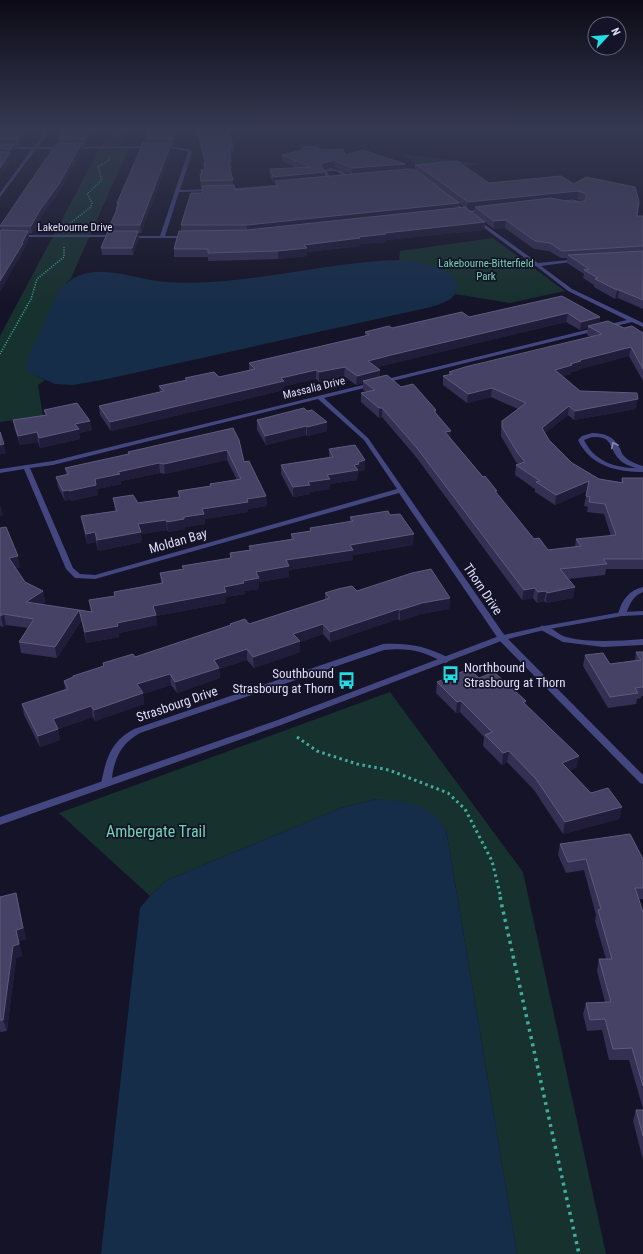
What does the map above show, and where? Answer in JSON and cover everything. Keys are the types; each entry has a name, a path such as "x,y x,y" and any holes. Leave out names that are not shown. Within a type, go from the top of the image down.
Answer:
{"street":[{"path":"162,237 179,188"},
{"path":"178,191 235,190 259,188"},
{"path":"448,198 570,290 643,325"},
{"path":"564,206 549,203 572,200 583,203 582,206 571,207"},
{"path":"455,213 490,209"},
{"name":"Lakebourne Drive","path":"0,236 192,237"},
{"path":"535,264 585,259"},
{"name":"Massalia Drive","path":"0,471 53,463 632,320"},
{"name":"Thorn Drive","path":"319,397 366,439 502,638 643,781"},
{"path":"592,435 605,436 612,440 622,458 643,469 621,470 611,468 586,449 581,440 586,436 592,435"},
{"name":"Moldan Bay","path":"26,467 70,569 78,576 95,577 402,490"},
{"path":"622,614 625,603 637,591 643,589"},
{"path":"0,820 106,784 446,660 502,638 544,628 622,614 643,614"},
{"path":"544,628 563,639 603,644 643,642"},
{"name":"Strasbourg Drive","path":"106,784 111,760 117,746 126,736 137,731 383,647 407,646 426,649 446,660"}],"path":[{"path":"297,737 317,751 357,764 388,770 448,794 465,809 492,861 579,1254"}],"green space":[{"path":"79,188 111,188 70,280 67,282 29,372 45,380 38,385 43,416 0,422 0,336"},
{"name":"Lakebourne-Bitterfield Park","path":"493,238 565,291 510,303 455,294 457,289 399,260 400,251"},
{"name":"Ambergate Trail","path":"390,692 523,872 606,1254 517,1254 446,829 403,802 377,799 341,808 167,880 150,896 59,813"}],"water":[{"path":"399,260 439,268 447,272 453,277 457,284 456,293 449,300 431,307 107,379 73,385 55,384 28,372 26,362 59,291 70,280 83,274 110,272 167,282 196,283 254,278 341,265"},
{"path":"377,799 398,801 424,808 439,820 446,829 517,1254 101,1254 140,908 167,880 341,808"}],"building":[{"path":"26,188 56,188 40,210 31,226 0,226"},
{"path":"124,188 154,188 140,225 110,225 119,203 117,203"},
{"path":"202,188 235,188 235,190 262,188 439,188 459,203 247,225 181,225 191,193 203,193"},
{"path":"448,188 635,188 639,202 637,216 643,216 643,246 562,251 550,243 535,241 506,220 494,221 475,207 550,198 572,202 585,201 587,194 578,191 468,202"},
{"path":"465,207 485,222 385,233 386,234 304,245 307,248 278,251 208,253 208,249 174,249 179,231 247,230"},
{"path":"0,230 28,231 23,243 0,281"},
{"path":"108,231 138,231 132,248 101,248"},
{"path":"643,251 643,300 617,290 595,279 598,278 584,270 589,269 568,255"},
{"path":"562,296 600,317 581,322 568,313 368,361 380,370 357,376 345,367 319,372 316,370 281,378 284,381 110,422 99,406 164,391 159,386 187,380 185,378 214,372 219,377 255,369 249,363 369,335 365,332 389,326 392,328 462,312 469,317"},
{"path":"608,321 624,328 632,326 643,333 643,369 631,347 580,360 581,361 570,364 572,365 555,370 580,391 637,393 638,399 575,411 569,406 542,428 549,440 572,463 599,479 623,483 622,478 643,478 643,559 603,559 607,564 560,569 575,587 547,593 546,591 538,592 535,588 524,590 417,448 382,408 379,408 361,393 375,390 363,381 387,375 401,387 413,384 436,410 434,411 451,431 445,432 483,477 485,476 497,491 495,491 534,539 539,538 548,550 581,546 576,539 616,535 605,504 589,502 590,497 586,496 589,481 556,495 536,482 540,481 516,465 525,462 502,427 502,421 526,403 492,388 468,394 443,376 452,374 449,372 465,367 602,334 588,326"},
{"path":"77,403 90,421 75,424 79,429 39,438 37,432 18,436 13,420 47,415 44,410"},
{"path":"304,408 307,411 312,410 327,422 265,436 257,420"},
{"path":"233,428 239,440 244,462 249,461 266,496 247,499 248,502 202,509 204,514 184,517 184,519 138,524 141,532 97,540 95,532 86,534 81,516 117,511 113,498 133,495 138,503 180,497 178,491 211,486 210,484 241,479 227,450 164,464 159,463 118,472 120,474 95,479 96,485 69,491 63,491 56,477 69,474 65,468 129,454 128,452"},
{"path":"0,432 4,444 0,445"},
{"path":"355,445 365,460 354,465 358,470 327,475 330,479 308,482 310,485 293,487 281,465 333,457 329,449"},
{"path":"388,511 390,515 400,514 414,534 350,545 353,550 286,560 289,566 256,572 259,578 224,587 226,592 153,606 156,615 117,623 118,626 85,632 79,610 92,612 89,600 115,596 114,592 163,583 160,573 184,569 182,566 231,558 230,553 251,550 249,546 294,539 291,534 311,531 310,528 353,521 350,517"},
{"path":"6,527 18,556 9,558 25,582 43,591 26,602 79,610 55,647 19,642 34,619 4,614 0,616 0,528"},
{"path":"431,569 450,598 399,609 330,632 323,624 293,634 300,641 253,657 247,649 214,660 219,668 175,682 170,674 137,684 143,693 94,710 91,706 53,719 58,729 38,736 22,704 68,689 64,681 73,676 104,666 103,663 133,654 135,657 245,619 249,624 330,598 325,593 338,589 352,586 357,591 412,573"},
{"path":"636,652 643,652 643,687 635,688 638,693 610,697 585,655 603,653 610,664 641,660"},
{"path":"469,669 479,678 494,672 526,701 523,702 579,756 562,763 591,793 608,788 622,807 565,822 536,779 509,751 503,753 485,735 492,732 461,701 457,702 437,682"},
{"path":"630,834 643,859 643,888 635,888 643,912 643,1086 632,1048 613,1049 605,1019 590,1020 586,1003 611,1002 599,959 612,959 598,910 601,909 586,859 568,862 560,844"},
{"path":"16,893 23,928 16,930 19,944 13,946 3,1020 0,1020 0,897"},
{"path":"636,1110 643,1110 643,1136"}],"place":[{"name":"Northbound Strasbourg at Thorn","path":"451,674"},
{"name":"Southbound Strasbourg at Thorn","path":"347,680"}]}
